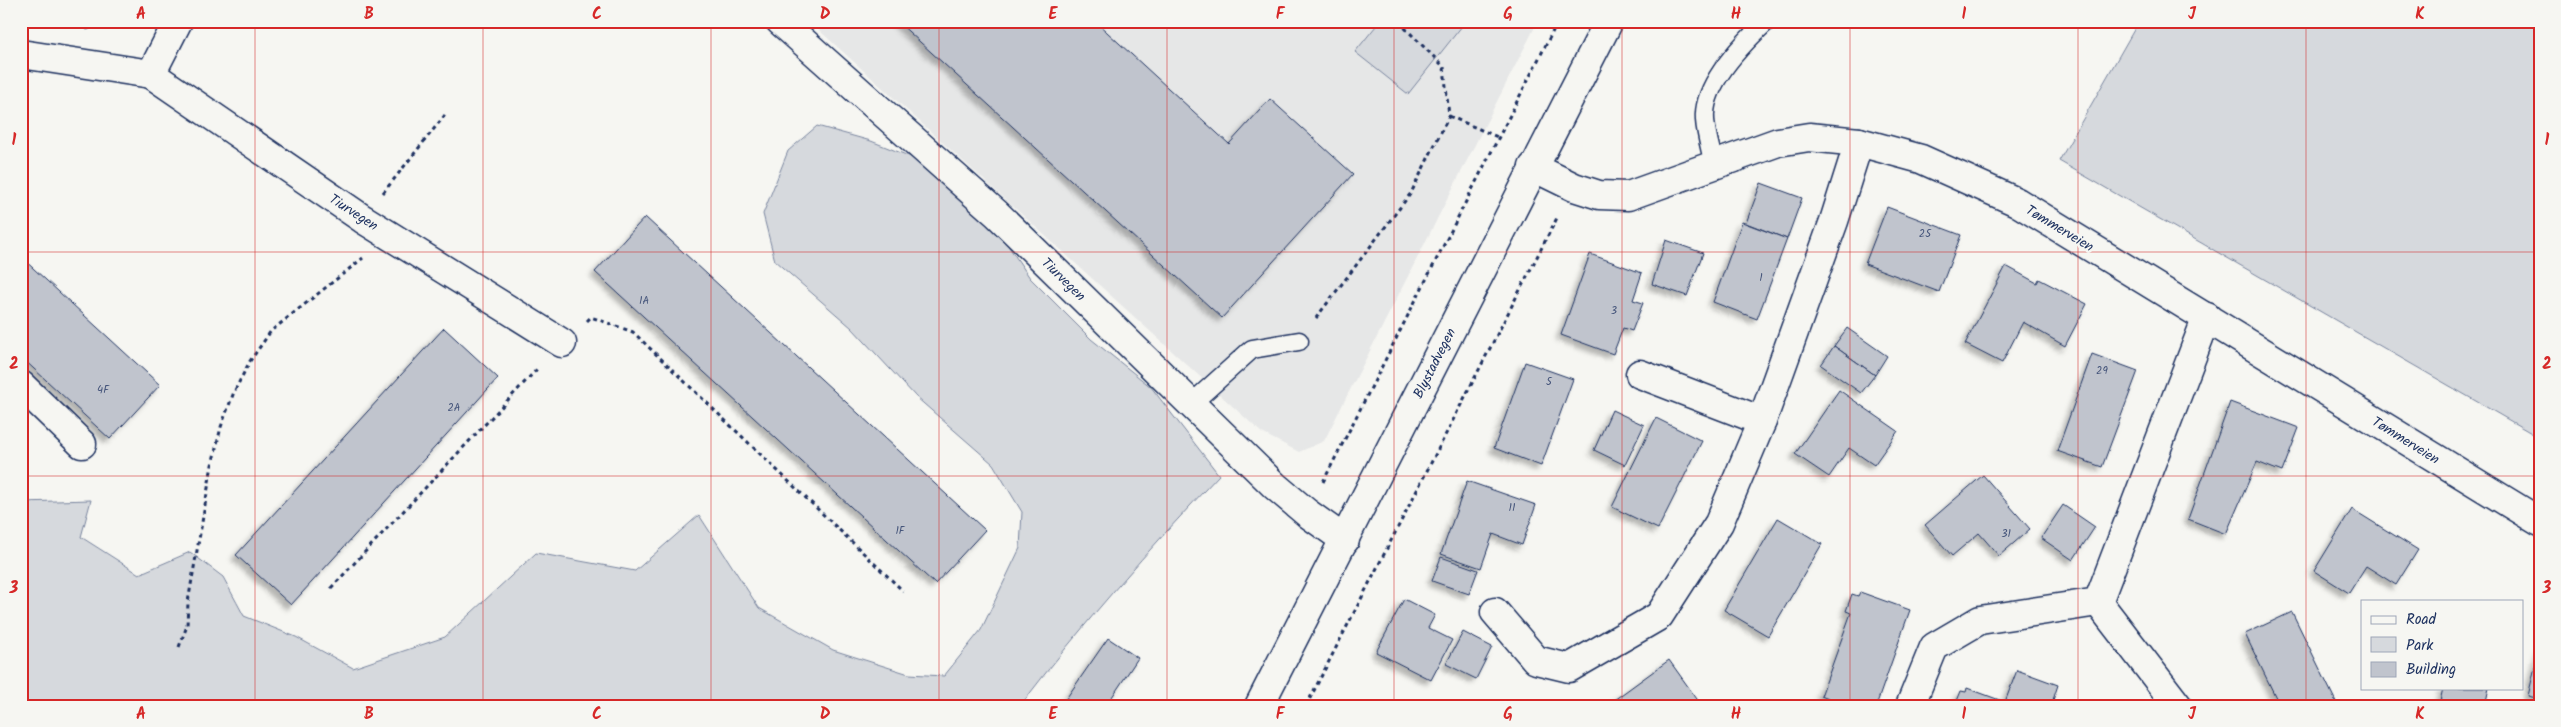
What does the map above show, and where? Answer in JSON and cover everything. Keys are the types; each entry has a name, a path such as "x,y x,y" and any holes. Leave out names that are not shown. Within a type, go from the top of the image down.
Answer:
{"street":[{"path":"151,74 178,21"},
{"name":"Tiurvegen","path":"780,21 997,214 1307,513 1344,540"},
{"name":"Blystadvegen","path":"1259,706 1609,21"},
{"name":"Tiurvegen","path":"21,54 151,74 363,219 562,343"},
{"name":"Tømmerveien","path":"1533,168 1574,188 1599,195 1628,196 1778,142 1809,137 1859,142 1921,159 2017,202 2540,522"},
{"path":"1495,612 1536,660 1570,668 1659,616 1719,523 1762,421 1834,221 1859,142"},
{"path":"2098,602 2207,317"},
{"path":"1640,374 1762,421"},
{"path":"21,385 82,444"},
{"path":"1910,706 1934,647 1980,620 2098,602"},
{"path":"2098,602 2178,706"}],"lane":[{"path":"1714,165 1704,118 1707,101 1734,52 1767,21"},
{"path":"1192,404 1252,349 1299,341"}],"path":[{"path":"1299,341 1410,193 1449,116 1444,67 1398,21"},
{"path":"1307,513 1500,138 1558,21"},
{"path":"363,219 410,156 445,115"},
{"path":"1449,116 1500,138"},
{"path":"1306,706 1574,188"},
{"path":"179,647 188,626 188,602 212,465 221,427 234,392 250,361 271,332 391,236"},
{"path":"331,588 562,343 591,317 633,332 903,591"}],"shaded area":[{"path":"809,21 1538,21 1324,441 1299,452 1262,433"}],"green space":[{"path":"1380,21 1466,21 1408,94 1355,52"},
{"path":"2139,21 2540,21 2540,438 2059,161"},
{"path":"817,126 871,141 929,164 984,210 1030,278 1091,339 1151,387 1219,475 1116,588 1020,706 21,706 21,502 91,500 81,537 139,574 190,552 223,577 244,616 296,637 353,668 445,637 536,553 635,571 699,515 759,608 833,650 909,674 944,676 981,630 1020,548 1022,512 993,464 916,397 852,328 775,261 763,214 788,151"}],"building":[{"path":"897,21 1095,21 1229,144 1270,99 1353,174 1222,318"},
{"path":"1761,183 1802,198 1787,239 1746,223"},
{"path":"1887,207 1961,235 1939,292 1865,264"},
{"path":"645,217 985,530 935,584 595,272"},
{"path":"1742,222 1787,239 1757,319 1713,302"},
{"path":"1666,240 1703,253 1687,296 1652,284"},
{"path":"1590,254 1642,273 1633,300 1643,303 1632,331 1623,328 1613,354 1561,335"},
{"path":"21,257 160,385 110,439 21,357"},
{"path":"2006,266 2037,283 2039,279 2087,304 2065,346 2023,322 2002,363 1965,344"},
{"path":"444,328 498,378 291,605 236,555"},
{"path":"1847,328 1887,356 1875,375 1834,346"},
{"path":"1834,346 1875,375 1861,393 1821,365"},
{"path":"2092,354 2138,371 2102,467 2057,451"},
{"path":"1525,362 1573,379 1541,466 1494,448"},
{"path":"1839,390 1898,431 1874,465 1849,448 1829,477 1795,454"},
{"path":"2230,402 2299,428 2282,472 2257,462 2226,534 2188,519"},
{"path":"1612,410 1644,425 1625,465 1594,450"},
{"path":"1656,418 1702,441 1658,529 1612,507"},
{"path":"1983,475 2030,529 1999,556 1979,533 1952,556 1925,525"},
{"path":"1467,481 1536,505 1522,545 1493,534 1481,568 1441,554"},
{"path":"2063,505 2095,527 2073,560 2041,538"},
{"path":"2352,509 2418,550 2396,585 2366,566 2349,593 2314,571"},
{"path":"1778,518 1822,544 1768,636 1724,610"},
{"path":"1441,557 1478,570 1469,594 1432,581"},
{"path":"1860,592 1910,610 1876,706 1846,706 1821,696 1851,613 1846,611 1852,594 1858,596"},
{"path":"1404,599 1435,615 1428,628 1452,640 1431,680 1376,652"},
{"path":"2292,612 2338,706 2280,706 2245,634"},
{"path":"1463,632 1492,647 1476,679 1446,664"},
{"path":"1108,638 1138,658 1106,706 1061,706"},
{"path":"2540,646 2540,699 2528,696"},
{"path":"1669,660 1702,706 1610,706 1615,702 1614,700"},
{"path":"2017,670 2058,685 2051,706 1955,706 1961,691 1966,692 1967,688 2005,702"},
{"path":"2443,690 2489,690 2485,706 2439,706"}]}
